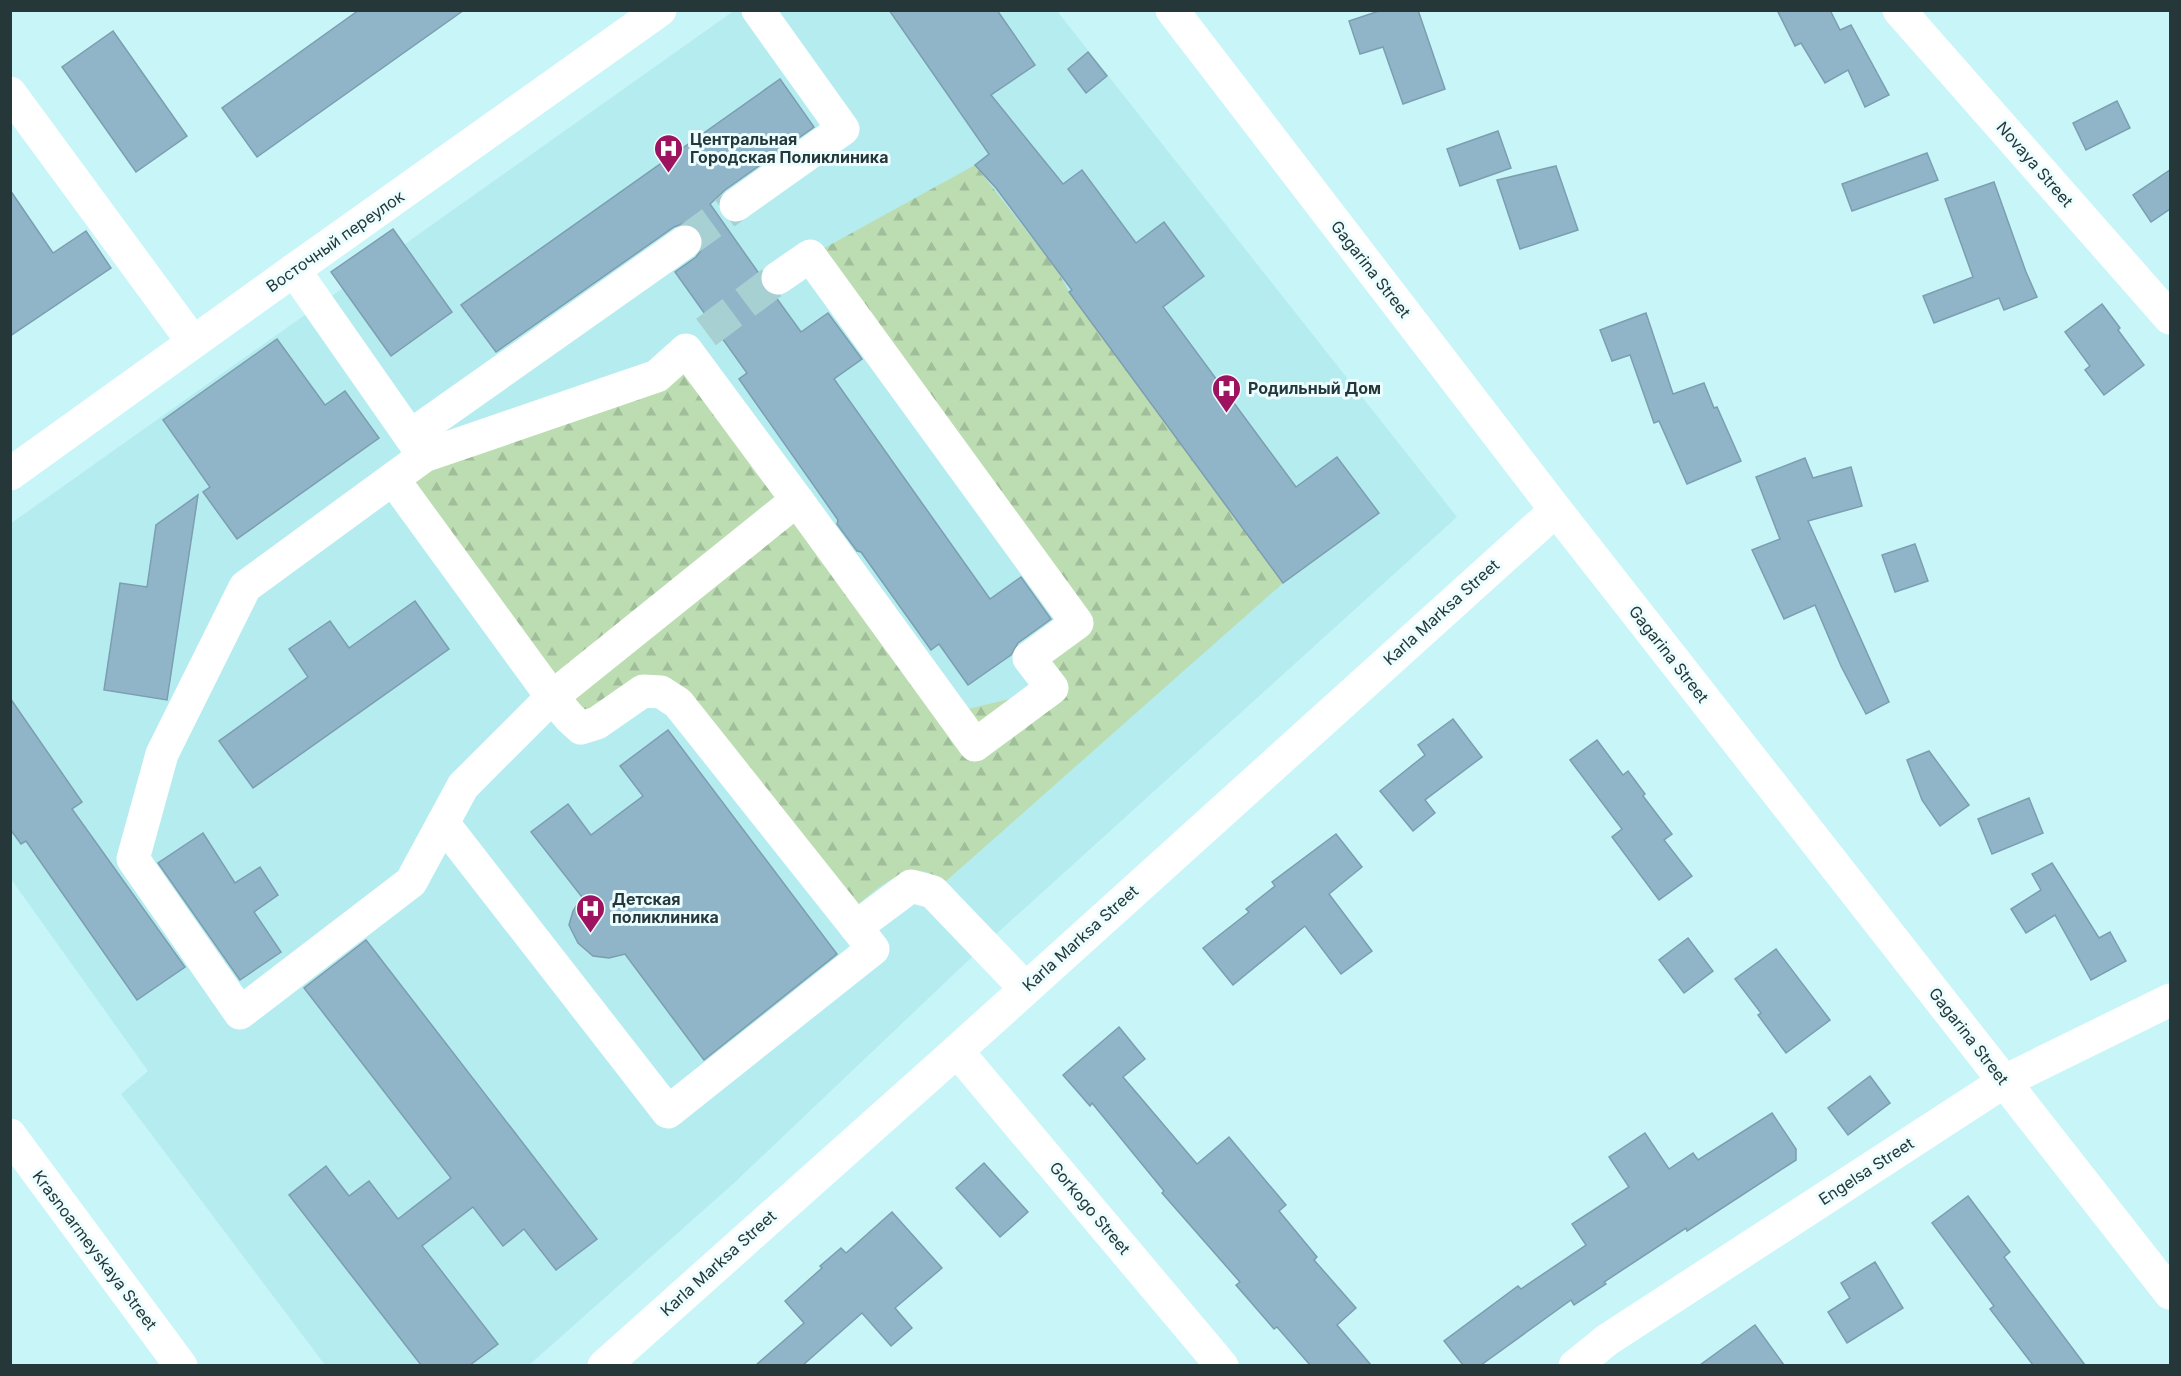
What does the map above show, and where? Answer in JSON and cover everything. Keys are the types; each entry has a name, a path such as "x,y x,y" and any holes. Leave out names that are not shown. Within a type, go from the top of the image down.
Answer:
{"street":[{"name":"Восточный переулок","path":"10,474 660,10"},
{"path":"736,205 843,129 758,10"},
{"name":"Gagarina Street","path":"1172,10 1556,510 2170,1293"},
{"name":"Novaya Street","path":"1899,10 2170,318"},
{"path":"10,93 194,342"},
{"path":"685,242 417,446 393,479 244,587 162,753 133,860 240,1013 411,882 463,786 552,697 797,500"},
{"path":"417,446 657,376 696,341 797,500 975,745 1052,688 1029,658 1077,622 810,256 778,278"},
{"path":"294,270 417,446"},
{"path":"393,479 552,697 570,718 581,728 597,723 643,691 661,692 678,703 873,949 668,1112 443,823"},
{"name":"Karla Marksa Street","path":"604,1365 957,1051 1556,510"},
{"path":"856,927 910,886 933,892 1025,988"},
{"name":"Engelsa Street","path":"1575,1365 1607,1340 2005,1081 2170,1000"},
{"name":"Gorkogo Street","path":"957,1051 1222,1365"},
{"name":"Krasnoarmeyskaya Street","path":"12,1142 181,1365"}],"shaded area":[{"path":"735,10 1057,11 1457,517 993,937 733,1184 528,1366 325,1365 121,1094 148,1071 11,879 10,524"}],"green space":[{"path":"975,165 1057,270 1069,292 1283,583 945,882 929,873 918,871 907,873 885,884 846,914 661,692 581,728 393,479 686,350 951,713 1051,689 1029,658 1077,623 810,256"}],"building":[{"path":"359,10 464,10 257,157 222,108"},
{"path":"889,10 997,10 1035,65 991,95 1063,184 1082,170 1136,243 1164,222 1204,276 1163,307 1296,487 1337,457 1379,513 1283,583 1069,292 1072,290 996,188 975,165 989,154"},
{"path":"1382,10 1418,10 1445,89 1403,104 1383,47 1360,54 1349,21"},
{"path":"1777,10 1830,10 1840,30 1851,25 1889,95 1865,107 1848,70 1825,83 1801,43 1795,46"},
{"path":"113,31 187,136 136,172 62,67"},
{"path":"1088,52 1107,76 1086,93 1068,69"},
{"path":"780,79 814,127 725,190 710,204 760,275 759,280 763,289 769,295 775,296 801,332 828,313 862,359 834,379 990,599 1021,577 1051,619 1018,643 1011,655 968,685 939,644 931,650 861,552 857,551 837,524 838,520 739,379 747,373 675,272 696,257 702,249 704,240 700,231 693,225 684,223 674,227 496,352 461,305"},
{"path":"2117,101 2130,128 2086,150 2073,123"},
{"path":"1498,131 1511,168 1460,186 1447,149"},
{"path":"1927,153 1938,180 1852,211 1842,184"},
{"path":"1556,166 1578,230 1520,249 1497,180"},
{"path":"2170,170 2170,209 2151,222 2133,195"},
{"path":"1994,182 2037,297 2004,310 1999,298 1934,323 1923,296 1973,277 1945,199"},
{"path":"10,190 53,253 86,231 111,268 10,336"},
{"path":"393,229 452,312 391,356 331,272"},
{"path":"2102,304 2144,365 2104,395 2085,370 2090,366 2065,332"},
{"path":"1646,313 1673,394 1704,383 1741,461 1687,484 1659,421 1654,423 1630,355 1612,361 1600,330"},
{"path":"277,339 325,405 345,391 379,438 237,539 203,492 210,487 163,420"},
{"path":"1805,458 1813,478 1851,467 1862,506 1808,521 1889,702 1866,714 1841,666 1815,605 1784,619 1752,550 1780,539 1756,477"},
{"path":"198,495 167,700 104,690 120,583 147,587 156,525"},
{"path":"1915,544 1928,581 1895,592 1882,555"},
{"path":"415,601 449,649 253,788 219,741 308,677 289,649 330,621 349,648"},
{"path":"10,698 82,802 72,809 185,967 137,1000 26,841 21,844 10,829"},
{"path":"1453,719 1482,757 1425,800 1435,813 1413,831 1380,791 1425,755 1418,745"},
{"path":"668,730 837,954 704,1060 625,954 609,958 593,956 578,943 569,925 573,911 582,897 531,832 568,804 591,835 643,796 620,766"},
{"path":"1597,740 1623,775 1628,771 1645,794 1643,796 1672,834 1664,840 1692,876 1659,900 1612,837 1622,829 1570,760"},
{"path":"1929,751 1969,805 1940,826 1922,800 1907,760"},
{"path":"2029,798 2043,833 1992,854 1978,819"},
{"path":"203,833 235,883 260,867 278,895 254,912 281,952 240,980 158,863"},
{"path":"1336,834 1362,867 1329,894 1372,951 1341,974 1305,926 1233,985 1203,948 1249,912 1246,909 1275,886 1272,882"},
{"path":"2052,863 2099,938 2110,932 2126,961 2091,980 2055,915 2026,933 2011,909 2041,890 2032,874"},
{"path":"1688,938 1713,971 1684,993 1659,960"},
{"path":"366,940 597,1239 556,1270 524,1229 503,1246 473,1207 422,1246 498,1344 470,1365 421,1365 289,1195 326,1166 349,1196 369,1181 398,1219 451,1178 304,988"},
{"path":"1776,949 1830,1020 1786,1053 1758,1015 1761,1013 1735,979"},
{"path":"1119,1027 1145,1059 1123,1077 1197,1164 1229,1137 1286,1205 1279,1211 1317,1257 1314,1260 1356,1308 1337,1325 1371,1365 1310,1365 1277,1327 1274,1329 1236,1285 1240,1282 1162,1193 1164,1191 1092,1103 1090,1106 1063,1075"},
{"path":"1870,1076 1890,1103 1848,1135 1828,1108"},
{"path":"1772,1113 1796,1149 1796,1160 1687,1231 1686,1228 1604,1282 1606,1284 1574,1305 1571,1300 1481,1365 1463,1365 1444,1341 1518,1286 1521,1289 1586,1245 1572,1224 1629,1187 1609,1157 1645,1133 1669,1169 1693,1153 1698,1160"},
{"path":"984,1163 1028,1212 1000,1237 956,1188"},
{"path":"1968,1196 2010,1252 2004,1257 2085,1365 2033,1365 1990,1309 1994,1306 1932,1223"},
{"path":"892,1212 942,1268 895,1308 912,1328 891,1346 862,1313 803,1365 756,1365 804,1323 785,1301 841,1248 846,1253"},
{"path":"1875,1262 1903,1308 1847,1343 1828,1312 1850,1298 1841,1283"},
{"path":"1755,1325 1784,1365 1700,1365"}],"tunnel":[{"path":"685,242 736,205"},
{"path":"706,332 778,278"}],"place":[{"name":"Центральная Городская Поликлиника","path":"669,174"},
{"name":"Родильный Дом","path":"1227,414"},
{"name":"Детская поликлиника","path":"591,934"}]}
